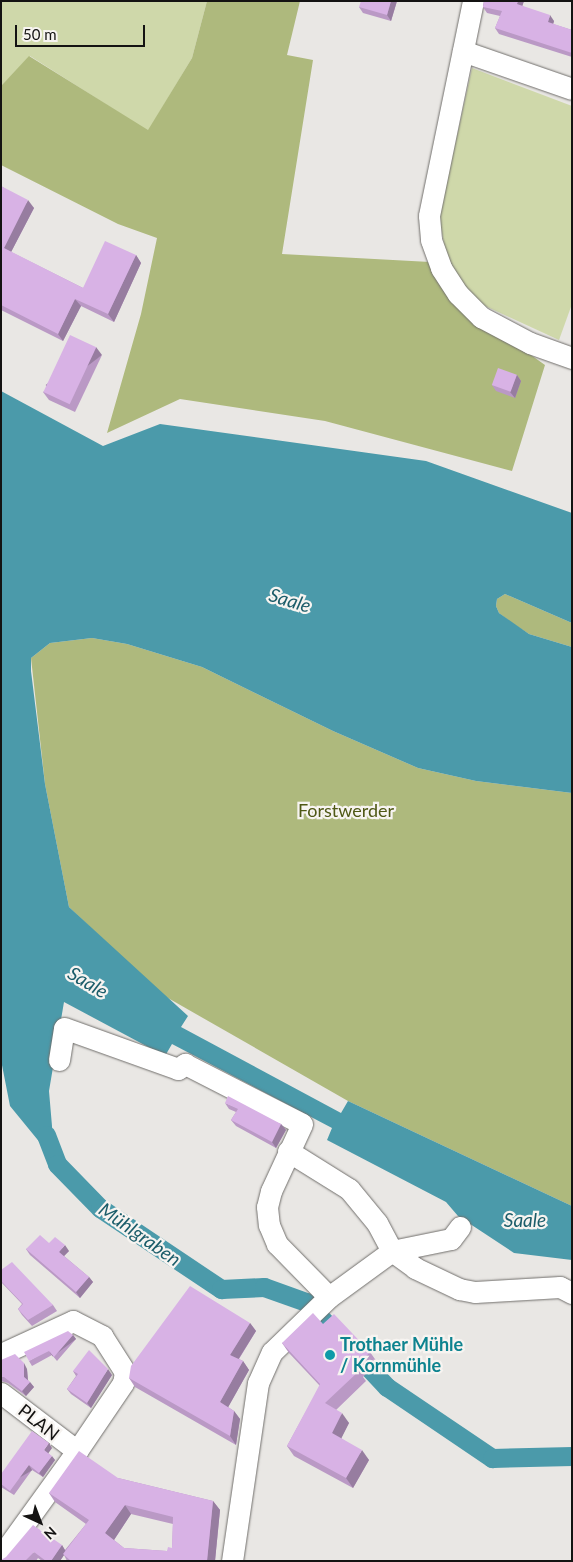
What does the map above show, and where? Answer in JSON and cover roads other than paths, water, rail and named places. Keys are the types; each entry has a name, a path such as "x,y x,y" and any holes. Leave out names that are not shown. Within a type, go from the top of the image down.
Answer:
{"street":[{"path":"473,1 429,216 431,240 441,268 458,294 481,317 543,348 572,358"},
{"path":"463,51 572,89"},
{"path":"59,1060 65,1024 178,1069 187,1059 302,1124 271,1191 268,1207 270,1225 277,1244 329,1297"},
{"path":"288,1151 349,1189 377,1223 392,1250 414,1268 459,1289 475,1292 560,1287 572,1293"},
{"path":"232,1561 258,1383 272,1352 329,1297 392,1250 451,1239 460,1226"},
{"path":"1,1354 73,1321 94,1329 111,1348 125,1372 122,1383 77,1452 1,1556"},
{"name":"PLAN","path":"1,1393 77,1452"}],"water":[{"name":"Saale","path":"1,391 103,446 160,424 426,461 572,513 572,623 505,594 497,599 496,606 499,613 529,634 572,647 572,793 476,781 418,768 333,731 202,667 127,644 92,638 50,643 31,658 31,671 45,784 69,907 188,1016 181,1027 341,1113 348,1101 572,1206 572,1260 514,1253 458,1216 446,1202 327,1140 332,1128 172,1044 165,1056 64,1002 49,1091 55,1161 10,1106 1,1060"}],"waterway":[{"name":"Mühlgraben","path":"46,1135 57,1164 100,1208 221,1289 264,1287 306,1302 333,1331"},
{"name":"Mühlgraben","path":"370,1369 387,1387 492,1458 572,1456"}],"place":[{"name":"Trothaer Mühle / Kornmühle","path":"330,1355"}],"park label":[{"name":"Forstwerder","path":"346,810"}]}
